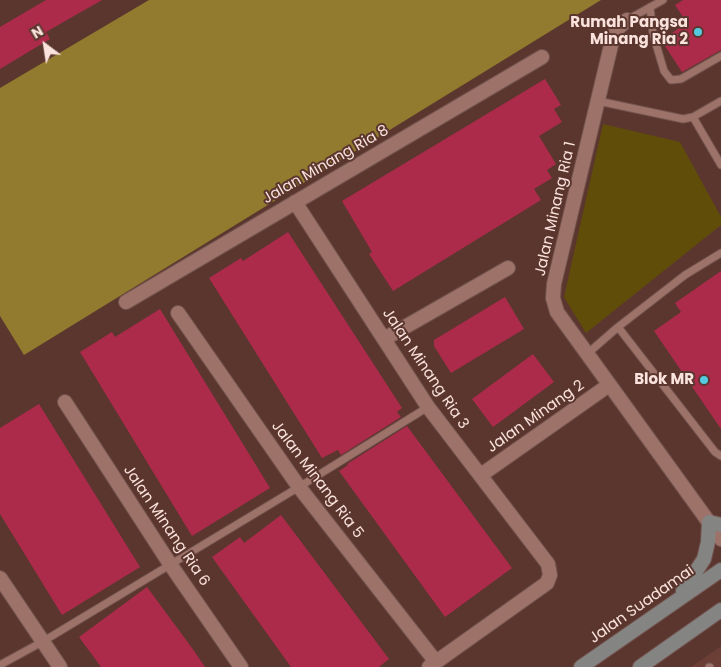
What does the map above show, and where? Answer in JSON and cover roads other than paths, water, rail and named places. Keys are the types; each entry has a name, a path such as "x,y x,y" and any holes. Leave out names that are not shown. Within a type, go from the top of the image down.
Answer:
{"main road":[{"path":"675,602 704,559 715,524"},
{"name":"Jalan Suadamai","path":"582,667 721,570"},
{"path":"640,667 721,610"}],"street":[{"name":"Jalan Minang Ria 1","path":"627,20 617,28 613,37 554,284 553,298 556,312 715,524 721,539"},
{"name":"Jalan Minang Ria 8","path":"126,302 542,58"},
{"name":"Jalan Minang Ria 3","path":"295,202 428,407 548,564 550,575 548,583 432,664"},
{"path":"384,339 508,268"},
{"name":"Jalan Minang Ria 5","path":"178,313 299,488 432,664"},
{"name":"Jalan Minang 2","path":"481,475 609,385"},
{"name":"Jalan Minang Ria 6","path":"65,402 170,564 242,667"},
{"path":"0,578 60,667"}],"lane":[{"path":"627,20 663,0"},
{"path":"650,7 653,34 664,71 671,80 681,79 721,56"},
{"path":"598,100 683,119 694,117 721,101"},
{"path":"694,117 721,165"},
{"path":"587,354 684,275 721,253"},
{"path":"618,327 715,452 721,456"},
{"path":"0,665 42,642 299,488 428,407"}],"place":[{"name":"Rumah Pangsa Minang Ria 2","path":"698,32"},
{"name":"Blok MR","path":"704,380"}]}
